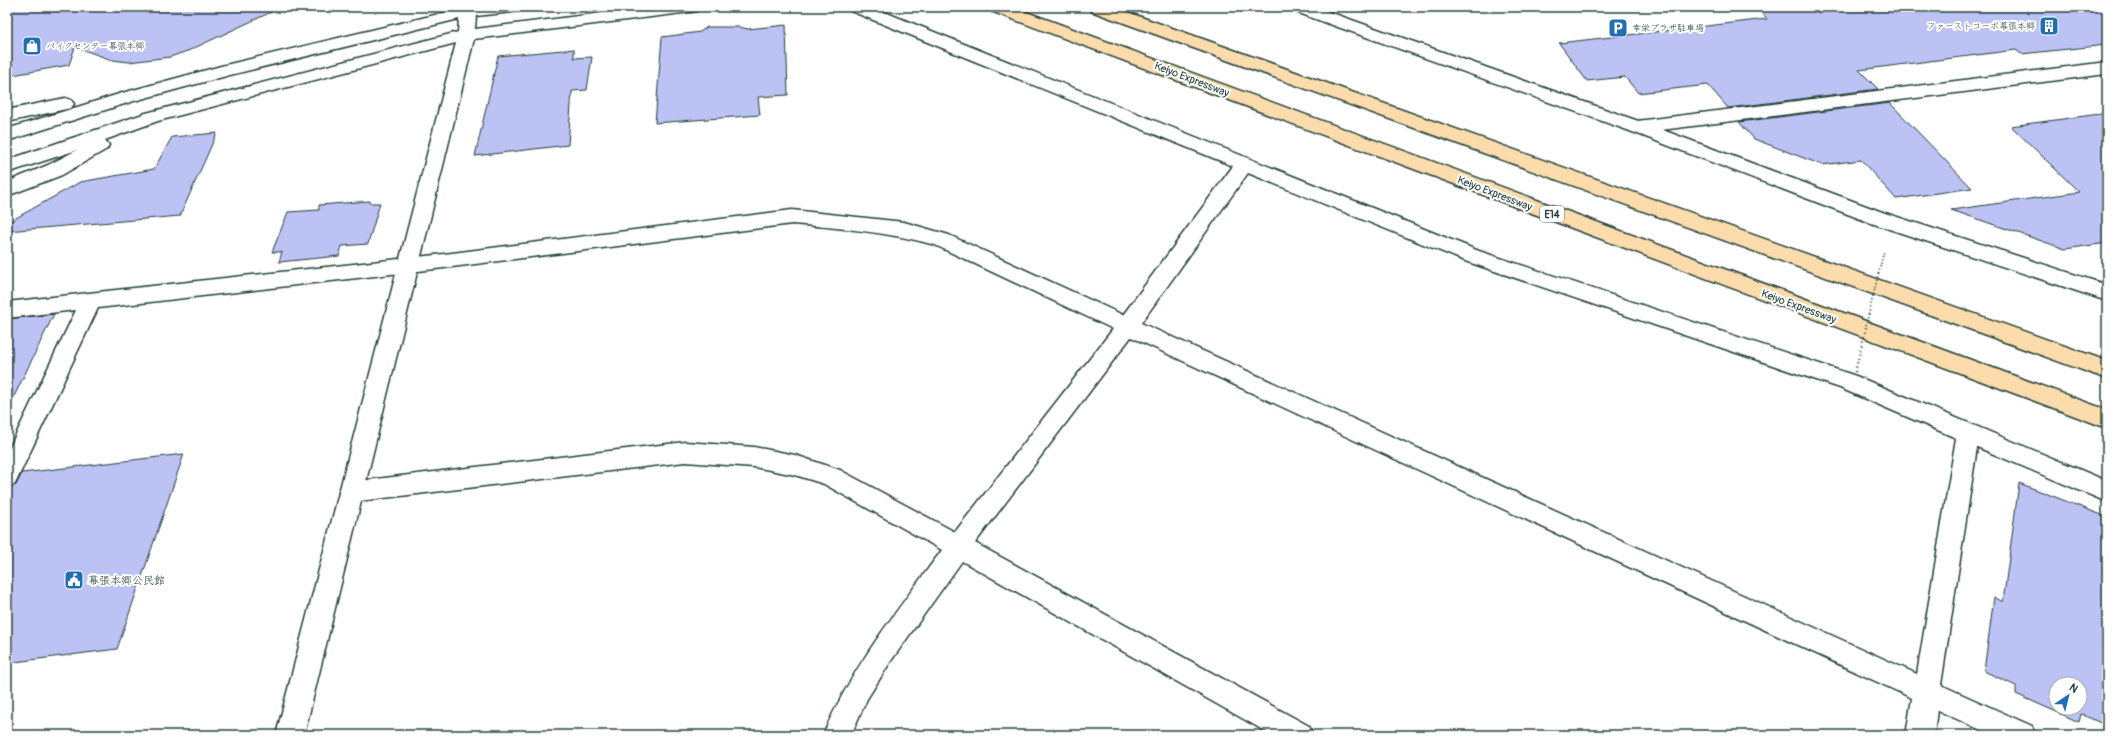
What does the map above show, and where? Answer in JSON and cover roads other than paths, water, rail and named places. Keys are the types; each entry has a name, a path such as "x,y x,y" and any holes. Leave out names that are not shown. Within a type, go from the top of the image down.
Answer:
{"highway":[{"name":"Keiyo Expressway","path":"997,7 2107,419"},
{"path":"1096,7 2107,370"}],"street":[{"path":"7,135 128,97 227,70 468,10 513,7"},
{"path":"7,167 152,117 466,35 691,7"},
{"path":"857,7 1472,256 1848,382 2107,492"},
{"path":"1299,7 1637,127 1878,218 2107,293"},
{"path":"290,735 466,35 468,10"},
{"path":"1637,127 2107,68"},
{"path":"7,116 73,102 128,97"},
{"path":"7,189 55,170 152,117"},
{"path":"837,735 858,690 878,658 958,547 1127,326 1245,163"},
{"path":"7,310 90,302 408,265 792,217 843,221 904,229 942,240 979,256 1127,326 2022,735"},
{"path":"7,478 90,302"},
{"path":"1920,735 1968,434"},
{"path":"351,492 684,452 754,457 795,465 832,477 1299,735"}],"place":[{"name":"ファーストコーポ幕張本郷","path":"2049,26"},
{"name":"幸栄プラザ駐車場","path":"1618,28"},
{"name":"バイクセンター幕張本郷","path":"32,46"},
{"name":"幕張本郷公民館","path":"74,580"}]}
